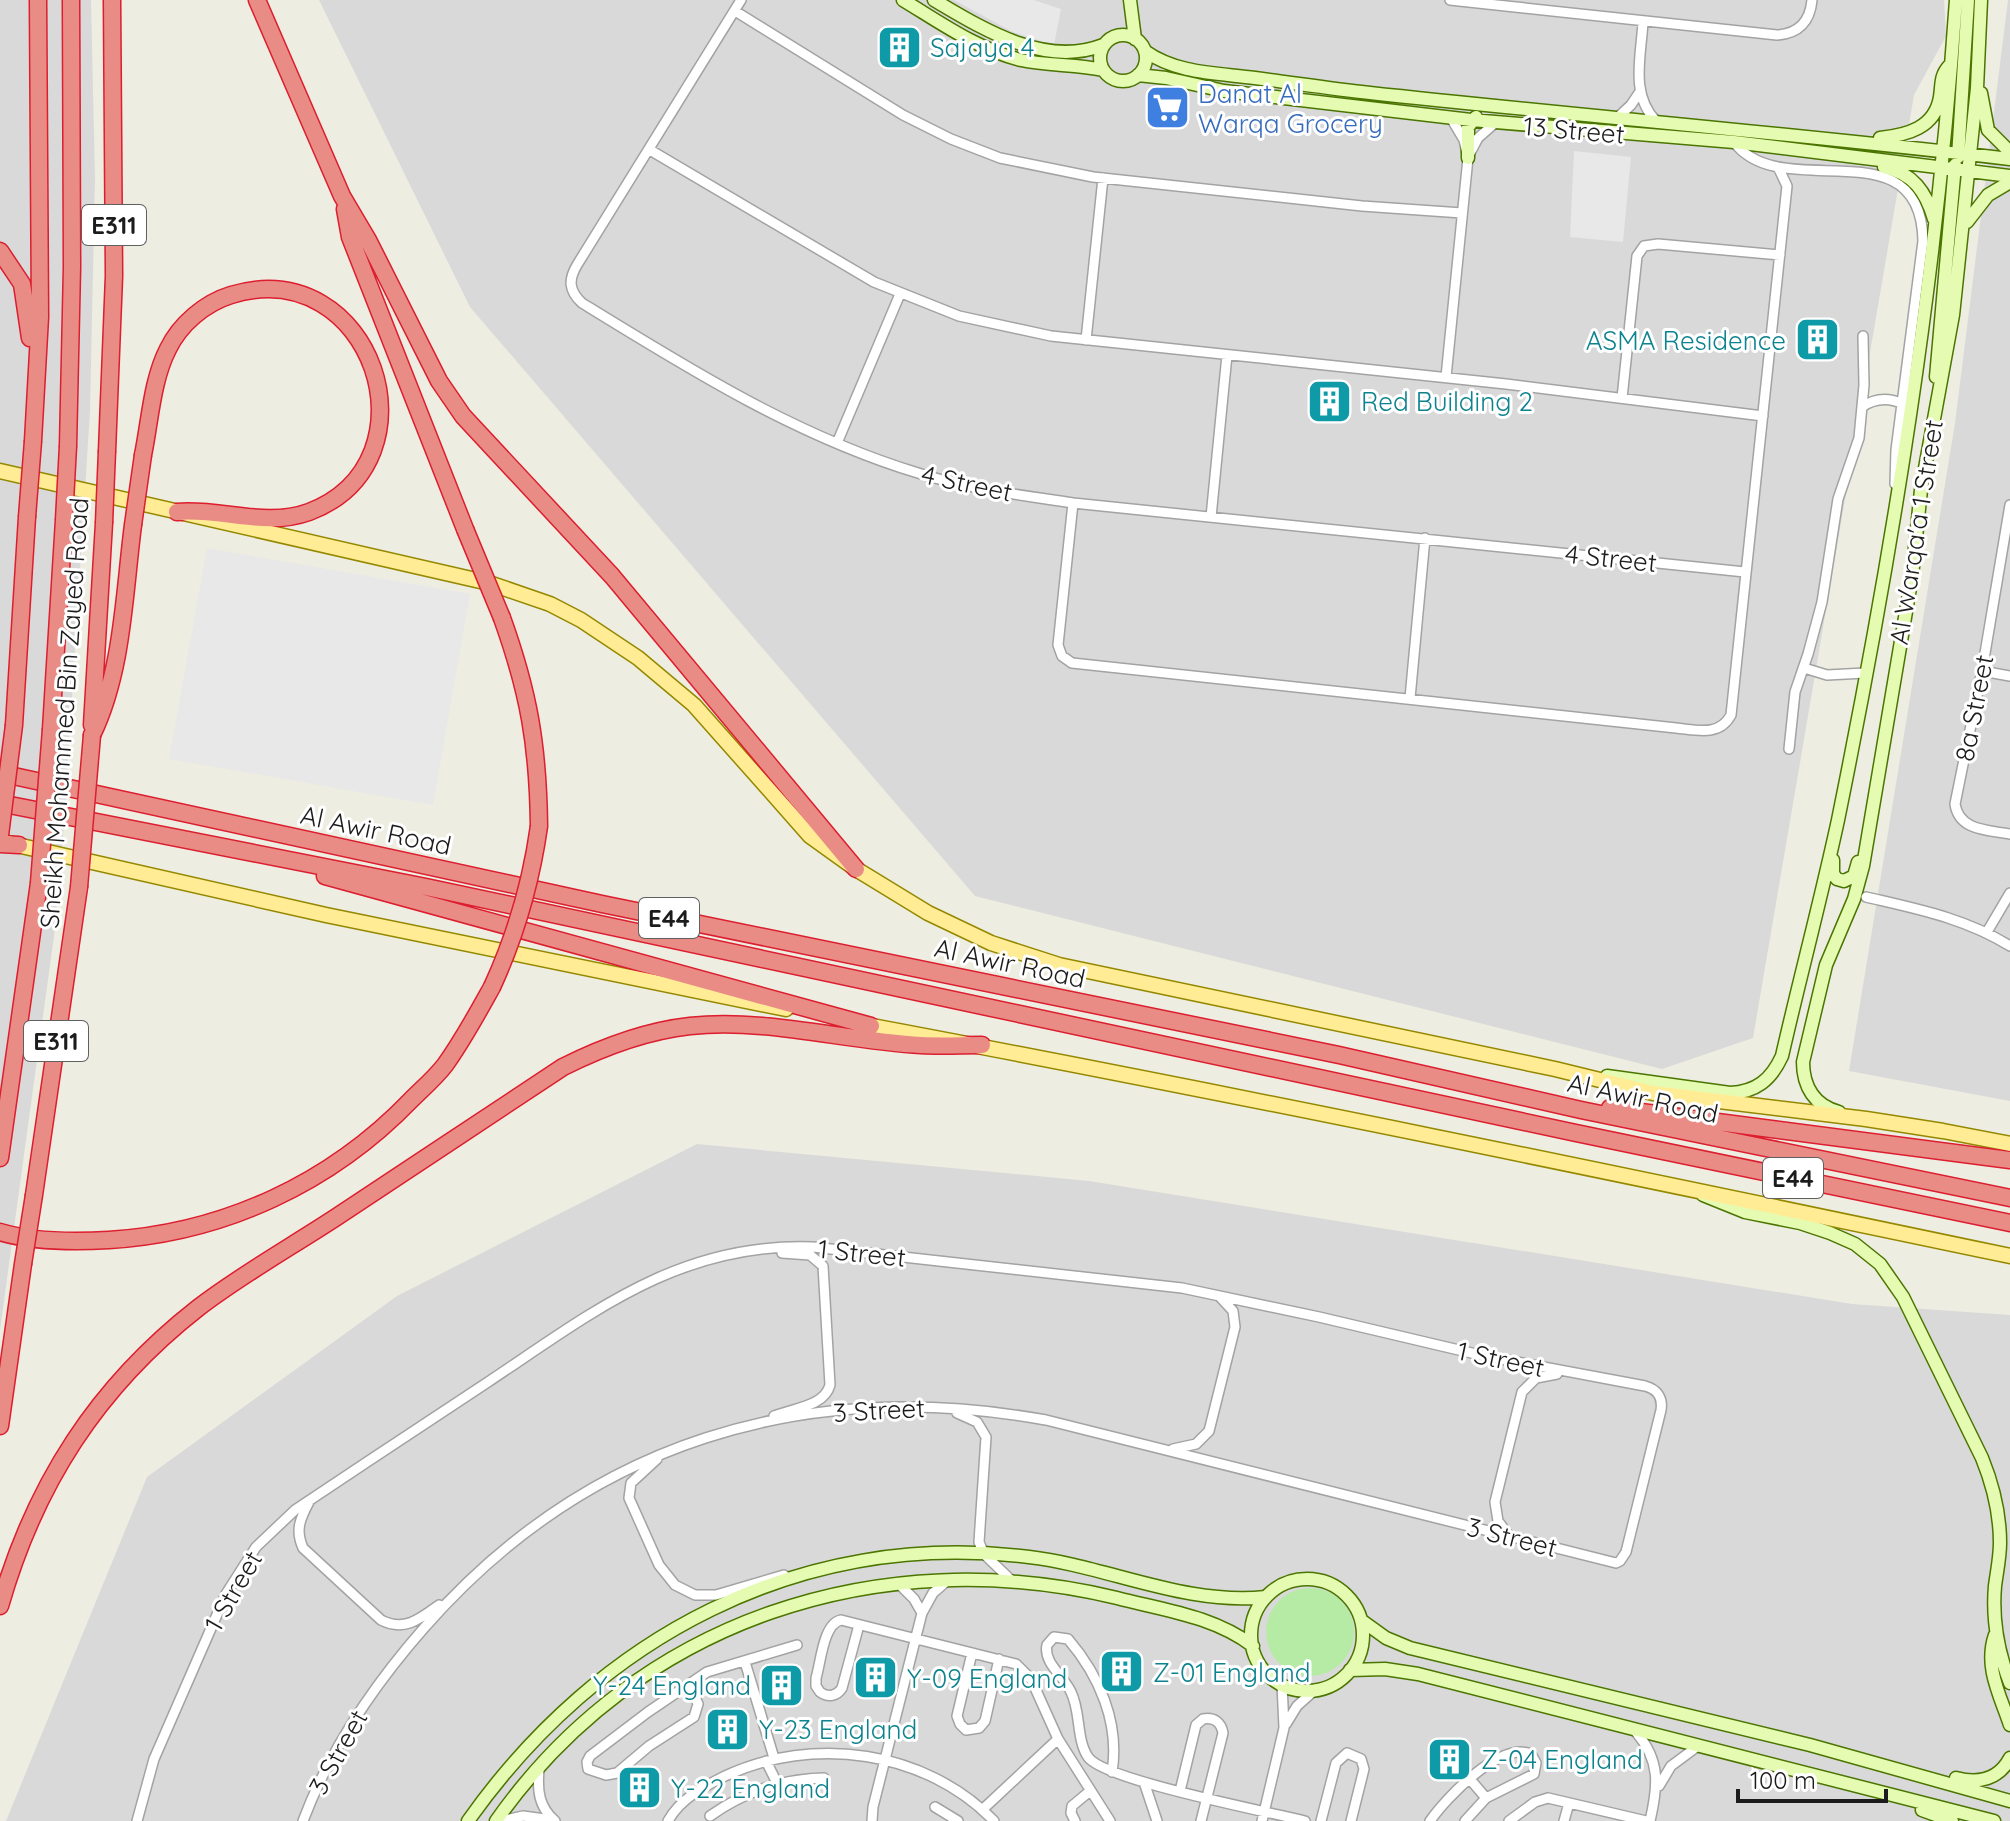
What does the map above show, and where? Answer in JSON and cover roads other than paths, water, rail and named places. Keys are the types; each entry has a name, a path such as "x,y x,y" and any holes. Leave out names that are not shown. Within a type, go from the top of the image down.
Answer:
{"highway":[{"path":"0,835 14,725 40,317 38,0"},
{"name":"Sheikh Mohammed Bin Zayed Road","path":"0,1158 39,883 64,520 72,267 71,0"},
{"name":"Sheikh Mohammed Bin Zayed Road","path":"0,1426 79,887 92,735 114,276 112,0"},
{"path":"257,0 342,196 368,240 439,381 463,416 612,576 856,869"},
{"path":"0,1232 91,1241 179,1231 222,1220 277,1198 328,1169 383,1129 443,1067 492,987 524,903 539,826 539,773 532,720 520,668 350,237 342,196"},
{"path":"0,251 22,284 29,319 29,403 34,432"},
{"path":"92,735 112,679 143,455 157,380 167,350 186,324 218,300 256,290 285,290 300,294 333,311 347,323 364,346 379,389 378,427 368,457 350,484 311,511 279,519 212,511 177,512"},
{"name":"Al Awir Road","path":"0,773 602,904 1339,1055 1581,1110 2010,1198"},
{"name":"Al Awir Road","path":"0,803 642,933 2010,1223"},
{"path":"0,843 19,845"},
{"path":"243,851 378,893 502,923 871,1026"},
{"path":"0,1606 25,1529 47,1484 92,1416 148,1351 224,1289 563,1067 610,1045 662,1030 703,1025 771,1027 921,1045 982,1045"},
{"path":"1581,1110 1638,1109 2010,1160"}],"main road":[{"path":"0,471 489,583 550,604 581,620 638,658 694,705 810,836 856,869 928,913 991,943 1059,965 1555,1069 1653,1093 1866,1119 2010,1144"},
{"path":"19,845 326,915 682,990 982,1045 2010,1256"}],"street":[{"name":"4 Street","path":"741,0 573,273 571,289 575,296 731,393 837,443 931,477 992,490 1073,503 1745,572"},
{"path":"903,0 991,51 1040,64 1103,70 1117,80 1128,81 1138,75 1145,64 1145,51 1135,39 1125,35 1115,36 1087,51 1068,52 1024,45 983,28 934,0"},
{"path":"1115,36 1129,0"},
{"path":"1129,0 1135,39"},
{"path":"1450,0 1786,35 1805,23 1812,0"},
{"name":"Al Warqa'a 1 Street","path":"1956,0 1951,64 1958,152"},
{"path":"1937,396 1937,346 1963,171 1958,152 1968,0"},
{"name":"Al Warqa'a 1 Street","path":"1555,1069 1746,1093 1762,1084 1774,1071 1784,1047 1837,822 1911,423 1942,168 1958,152 1977,88 1981,0"},
{"path":"735,11 903,115 951,139 1026,165 1103,178 1362,206 1462,213"},
{"path":"1643,22 1639,93 1656,121"},
{"path":"1103,45 1100,58 1103,70"},
{"name":"13 Street","path":"1145,51 1167,63 1196,71 1319,87 1861,141 2010,159"},
{"path":"1861,141 1906,134 1928,122 1939,102 1943,74 1951,64"},
{"name":"13 Street","path":"1138,75 1224,91 1495,123 1734,142 2010,179"},
{"path":"1977,88 1983,99 1988,130 2010,152"},
{"path":"1616,119 1639,93"},
{"path":"1446,377 1471,120 1487,112 1534,115 1553,111"},
{"path":"1451,118 1461,134 1468,158"},
{"path":"1468,158 1478,138 1495,123"},
{"path":"1734,142 1749,158 1778,167 1880,175 1902,187 1916,204 1921,217 1923,241 1895,462 1897,495"},
{"path":"650,150 849,269 900,294 989,325 1086,340 1446,377 1763,416"},
{"path":"1861,159 1872,165 1896,170 1914,181 1928,200 1936,226"},
{"path":"1073,503 1058,645 1062,656 1072,663 1676,728 1712,731 1720,728 1731,715 1780,255 1787,186 1778,167"},
{"path":"1787,186 1798,174 1808,169"},
{"name":"Al Warqa'a 1 Street","path":"1866,1119 1827,1109 1815,1099 1804,1078 1804,1054 1826,965 1858,889 1867,841 1912,576 1921,490 1949,342 1964,228 1963,171"},
{"path":"1086,340 1103,178"},
{"path":"1964,228 1980,202 2010,179"},
{"path":"1622,398 1639,251 1644,246 1658,244 1780,255"},
{"path":"837,443 900,294"},
{"path":"1789,749 1795,692 1822,602 1838,499 1857,446 1862,407 1863,336"},
{"path":"1211,517 1227,355"},
{"path":"1862,407 1879,399 1891,399 1903,404"},
{"name":"8a Street","path":"2010,505 2008,534 1956,797 1959,817 1971,827 2010,834"},
{"path":"1410,698 1425,538"},
{"path":"1804,668 1827,675 1865,673"},
{"path":"1982,671 2010,676"},
{"path":"1837,822 1832,870 1837,879 1848,880 1854,876 1867,841"},
{"path":"1987,932 2010,893"},
{"path":"1866,897 1951,917 1987,932 2010,946"},
{"path":"1693,1190 1745,1212 1800,1223 1845,1239 1880,1264 1897,1285 1982,1458 1992,1485 2000,1542 1994,1602 1996,1632 2010,1683"},
{"name":"1 Street","path":"137,1821 159,1746 235,1578 268,1534 311,1499 620,1296 717,1256 763,1249 813,1247 1112,1279 1216,1294 1480,1355 1650,1387 1661,1399 1661,1410 1626,1552 1620,1561 1610,1562"},
{"path":"763,1249 810,1255 823,1266 830,1385 821,1400 764,1421"},
{"path":"1166,1450 1196,1444 1209,1431 1235,1327 1233,1311 1216,1294"},
{"path":"1511,1537 1498,1521 1495,1502 1522,1392 1536,1378 1569,1373"},
{"path":"934,1407 967,1415 984,1431 986,1449 979,1542 984,1554 1012,1581"},
{"name":"3 Street","path":"303,1821 327,1768 358,1713 404,1651 452,1596 488,1561 550,1515 603,1482 663,1453 764,1421 862,1408 934,1407 1046,1420 1610,1562"},
{"path":"663,1453 631,1483 629,1498 659,1565 675,1585 695,1595 716,1595 768,1579 900,1555 984,1554 1067,1563 1207,1596 1266,1597"},
{"path":"311,1499 298,1524 303,1548 381,1620 393,1625 413,1623 452,1596"},
{"path":"468,1821 542,1731 606,1674 653,1642 721,1605 765,1585 811,1571"},
{"path":"870,1821 922,1613 933,1593 950,1579"},
{"path":"498,1821 539,1768 577,1730 619,1695 686,1651 738,1625 791,1605 847,1591 897,1582 950,1579 1012,1581 1087,1591 1201,1619 1253,1646"},
{"path":"1320,1580 1346,1594 1361,1620 1361,1650 1350,1670 1335,1683 1316,1689 1298,1689 1282,1684 1265,1671 1253,1646 1251,1631 1254,1617 1266,1597 1291,1581 1320,1580"},
{"path":"897,1582 909,1593 922,1613"},
{"path":"859,1625 842,1688 834,1695 823,1694 816,1682 832,1625 841,1620 1016,1664 1027,1673 1058,1739 1110,1821"},
{"path":"1361,1620 1386,1638 1410,1648 1810,1745 2010,1801"},
{"path":"1996,1632 1990,1654 1991,1670 2010,1725"},
{"path":"1112,1772 1113,1740 1098,1681 1068,1639 1054,1637 1047,1645 1046,1655 1075,1700 1086,1754 1095,1765 1112,1772 1144,1782 1263,1816 1305,1821"},
{"path":"690,1685 698,1704 694,1717 649,1746 617,1773 606,1775 588,1769 590,1756 648,1712 690,1685 717,1668 797,1645"},
{"path":"972,1653 957,1716 966,1730 979,1728 985,1721 999,1659"},
{"path":"745,1662 777,1783"},
{"path":"1350,1670 1385,1669 1418,1674 1994,1821"},
{"path":"1263,1816 1284,1728 1282,1684"},
{"path":"1284,1728 1297,1706 1316,1689"},
{"path":"1180,1791 1196,1725 1203,1719 1213,1719 1220,1724 1223,1733 1201,1821"},
{"path":"1636,1732 1654,1760 1657,1789"},
{"path":"668,1821 677,1807 697,1791 730,1774 770,1760 829,1753 885,1760 935,1779 987,1817 1058,1739"},
{"path":"1509,1821 1543,1799 1648,1821 1657,1789 1671,1766 1698,1746"},
{"path":"1430,1821 1469,1778 1491,1764 1520,1751 1526,1751 1534,1758 1536,1769 1530,1777 1486,1798 1465,1821"},
{"path":"1321,1821 1336,1763 1347,1753 1361,1759 1364,1769 1351,1821"},
{"path":"1898,1770 1979,1781 1997,1774 2010,1758"},
{"path":"539,1768 540,1799 555,1821"},
{"path":"710,1816 736,1799 777,1783 824,1778"},
{"path":"1469,1778 1486,1798"},
{"path":"1144,1782 1157,1821"},
{"path":"1075,1821 1072,1806 1090,1791"},
{"path":"1878,1791 1952,1821"},
{"path":"1564,1821 1569,1803"},
{"path":"935,1807 958,1821"},
{"path":"1593,1821 1596,1809"},
{"path":"498,1821 523,1816 555,1821"}],"place":[{"name":"Sajaya 4","path":"899,47"},
{"name":"Danat Al Warqa Grocery","path":"1167,108"},
{"name":"ASMA Residence","path":"1817,340"},
{"name":"Red Building 2","path":"1330,401"},
{"name":"Z-01 England","path":"1122,1672"},
{"name":"Y-09 England","path":"876,1678"},
{"name":"Y-24 England","path":"782,1685"},
{"name":"Y-23 England","path":"728,1729"},
{"name":"Z-04 England","path":"1450,1759"},
{"name":"Y-22 England","path":"640,1788"}]}
